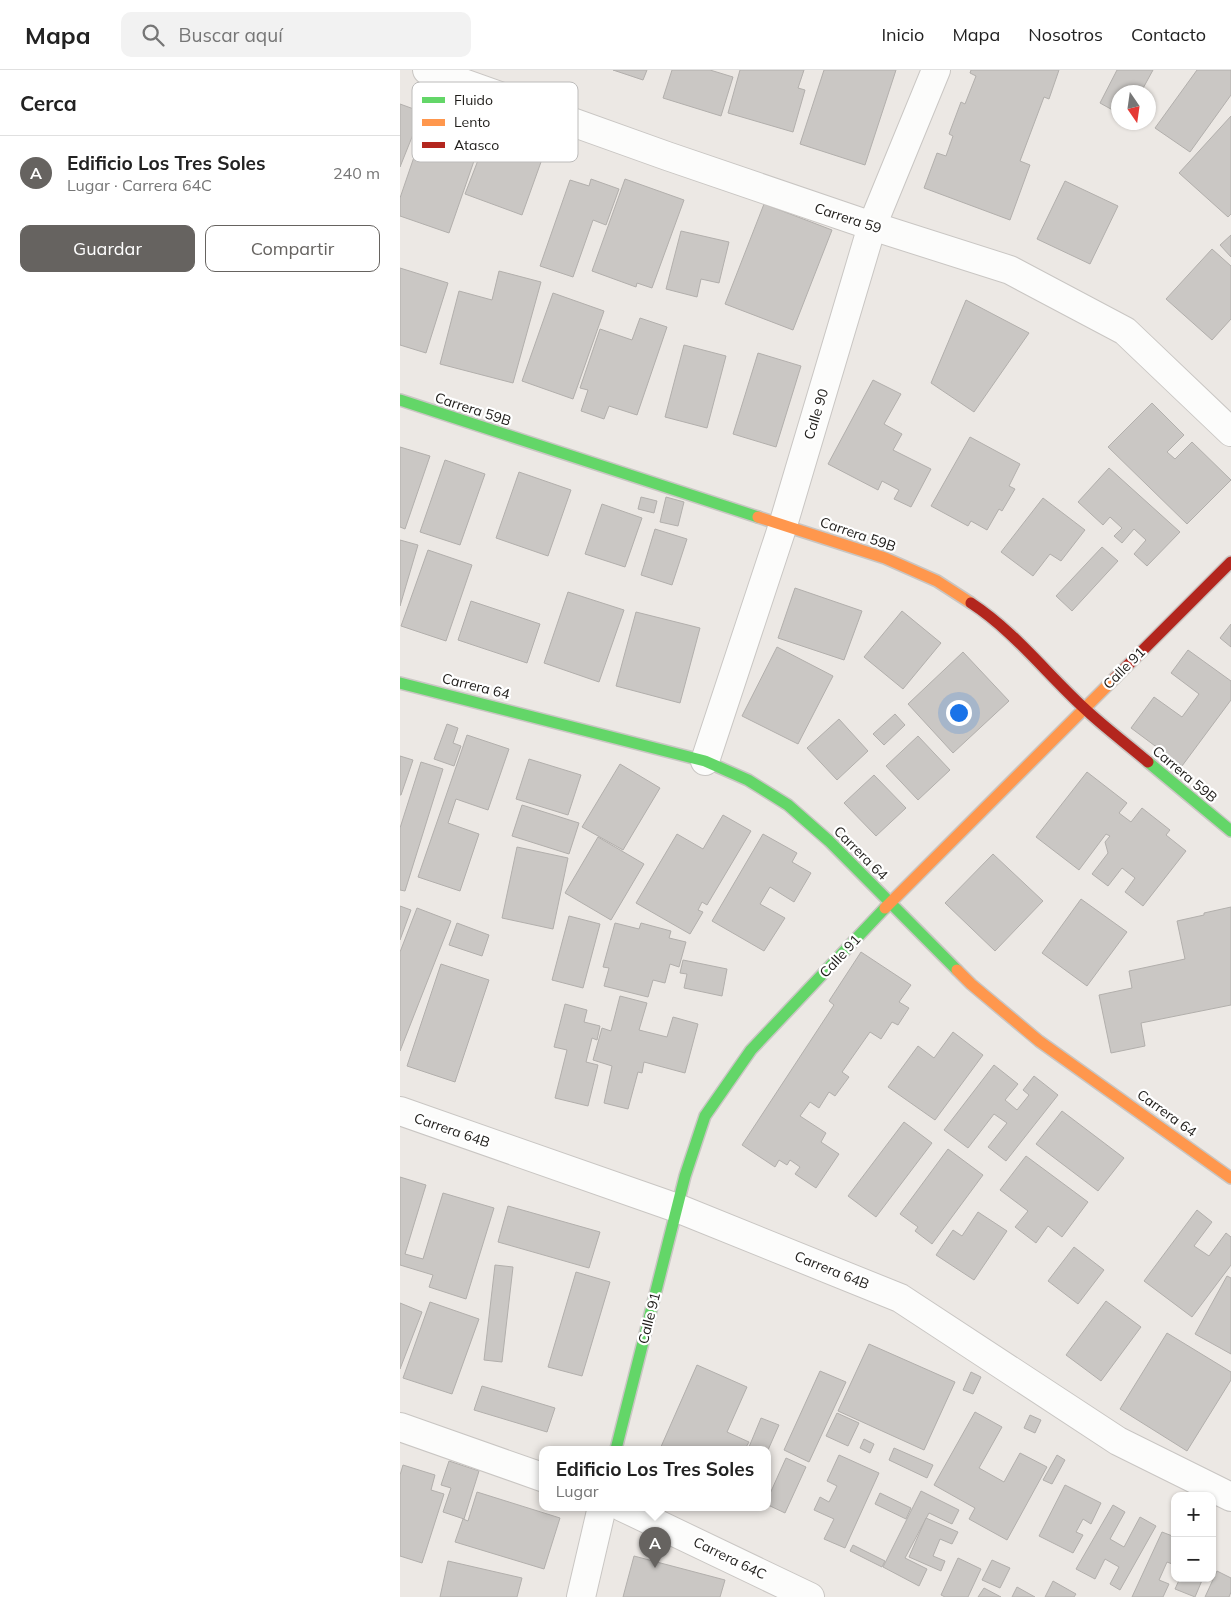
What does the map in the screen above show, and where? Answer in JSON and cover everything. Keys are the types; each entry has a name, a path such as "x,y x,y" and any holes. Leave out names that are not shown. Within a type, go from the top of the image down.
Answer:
{"street":[{"name":"Carrera 59","path":"427,70 460,82"},
{"name":"Calle 90","path":"705,760 782,525 872,226 936,70"},
{"name":"Carrera 59","path":"578,124 872,226 1010,270 1125,331 1231,432"},
{"name":"Carrera 59B","path":"400,400 885,558 937,581 982,610 1026,649 1084,708 1231,831"},
{"name":"Calle 91","path":"617,1446 684,1176 705,1116 751,1050 889,904 1231,562"},
{"name":"Carrera 64","path":"400,683 705,760 748,780 788,805 828,841 971,984 1039,1041 1231,1178"},
{"name":"Carrera 64B","path":"400,1111 676,1208 900,1298 1118,1441 1231,1497"},
{"path":"400,1427 539,1476"},
{"path":"581,1597 601,1511"},
{"name":"Carrera 64C","path":"630,1511 810,1597"}],"building":[{"path":"613,70 647,70 643,80"},
{"path":"672,70 710,70 733,77 721,116 663,98"},
{"path":"740,70 804,70 798,88 805,90 793,132 728,113"},
{"path":"824,70 896,70 865,165 800,144"},
{"path":"971,70 1059,70 1049,99 1044,97 1020,161 1030,165 1010,220 924,188 937,153 946,156 953,136 949,134 961,102 965,104 976,76 970,73"},
{"path":"1117,70 1153,70 1145,85 1111,85 1111,109 1100,103"},
{"path":"1197,70 1231,70 1231,95 1190,152 1156,129"},
{"path":"400,104 412,108 412,137 400,167"},
{"path":"1231,116 1231,214 1228,217 1179,173"},
{"path":"412,162 474,162 449,233 400,216 400,198"},
{"path":"477,162 541,162 522,215 465,194"},
{"path":"591,179 619,189 606,225 593,220 573,277 540,266 570,180 589,186"},
{"path":"625,179 684,200 652,288 637,283 636,287 592,271"},
{"path":"1065,181 1118,206 1090,264 1037,239"},
{"path":"764,204 832,230 793,330 725,304"},
{"path":"681,231 729,242 719,283 701,279 697,297 666,289"},
{"path":"1231,235 1231,257 1220,245"},
{"path":"1212,249 1231,266 1231,319 1212,340 1166,299"},
{"path":"400,268 448,283 426,353 400,345"},
{"path":"499,271 541,282 513,383 440,364 459,291 492,300"},
{"path":"553,293 604,311 573,399 522,381"},
{"path":"966,300 1029,333 974,412 931,383"},
{"path":"640,318 667,327 637,415 609,406 604,419 581,411 588,390 580,388 600,329 632,340"},
{"path":"684,345 726,356 707,428 665,417"},
{"path":"758,353 801,366 776,447 733,434"},
{"path":"873,380 901,394 884,424 902,434 893,450 931,469 911,507 894,499 899,490 882,481 878,490 828,464"},
{"path":"1152,403 1184,435 1167,452 1175,459 1192,442 1231,480 1187,524 1108,447"},
{"path":"970,437 1020,464 1009,486 1015,489 1002,511 999,509 987,530 971,521 968,526 931,506"},
{"path":"400,447 430,456 405,529 400,527"},
{"path":"445,460 485,474 460,545 420,532"},
{"path":"1109,468 1180,532 1147,566 1134,554 1146,540 1134,529 1122,543 1114,536 1122,528 1110,517 1103,525 1078,502"},
{"path":"519,472 571,490 548,556 496,538"},
{"path":"641,497 657,501 654,513 638,509"},
{"path":"666,497 684,502 678,526 660,522"},
{"path":"1043,498 1085,530 1061,561 1050,554 1033,576 1001,552"},
{"path":"602,504 642,518 625,567 585,554"},
{"path":"655,529 687,539 672,585 641,575"},
{"path":"400,540 418,545 400,606"},
{"path":"1102,547 1118,561 1072,611 1056,596"},
{"path":"428,550 472,565 446,641 401,626"},
{"path":"795,588 862,611 844,660 778,638"},
{"path":"568,592 624,610 599,682 544,663"},
{"path":"471,601 540,624 527,663 458,640"},
{"path":"902,611 941,643 903,689 864,657"},
{"path":"636,612 700,628 680,703 616,686"},
{"path":"1231,624 1231,647 1220,638"},
{"path":"777,647 833,676 798,744 742,716"},
{"path":"1188,650 1231,681 1231,700 1182,766 1131,728 1154,697 1182,717 1199,694 1171,673"},
{"path":"963,652 1009,701 953,753 908,704"},
{"path":"895,714 905,725 884,745 873,734"},
{"path":"839,719 868,751 837,780 807,748"},
{"path":"447,724 458,728 453,743 461,746 454,766 434,759"},
{"path":"467,735 509,749 488,810 456,799 448,823 479,834 460,891 418,877"},
{"path":"918,736 950,770 918,800 886,766"},
{"path":"400,756 413,760 401,795 400,795"},
{"path":"529,759 581,775 568,815 516,799"},
{"path":"421,762 443,769 405,891 400,890 400,828"},
{"path":"620,764 660,788 623,850 582,827"},
{"path":"1087,772 1127,803 1119,813 1131,822 1142,808 1170,830 1166,835 1186,851 1143,906 1125,892 1135,878 1122,868 1108,886 1092,874 1108,853 1105,842 1110,836 1106,834 1079,870 1036,837"},
{"path":"874,775 906,808 876,836 844,803"},
{"path":"522,805 579,823 569,854 512,836"},
{"path":"723,815 751,831 707,905 702,902 698,910 703,912 690,934 636,903 677,834 703,849"},
{"path":"763,834 797,853 792,862 811,873 794,902 770,887 760,904 785,918 764,951 712,921"},
{"path":"598,837 644,864 611,920 565,893"},
{"path":"517,847 568,858 553,929 502,918"},
{"path":"993,854 1043,901 995,951 945,903"},
{"path":"1081,899 1127,932 1087,986 1042,953"},
{"path":"400,906 411,910 400,940"},
{"path":"1231,907 1231,1005 1141,1023 1145,1046 1111,1053 1099,995 1132,988 1129,971 1185,959 1177,921"},
{"path":"417,908 451,921 400,1051 400,952"},
{"path":"569,916 600,924 583,988 552,980"},
{"path":"457,923 489,935 482,956 449,945"},
{"path":"615,923 639,929 641,923 671,931 669,938 686,942 679,967 670,964 665,983 653,980 648,997 604,986 609,968 603,967"},
{"path":"861,952 911,985 899,1002 909,1008 898,1025 892,1022 881,1039 870,1032 842,1072 849,1077 835,1096 829,1092 819,1108 810,1102 800,1116 826,1133 821,1142 839,1154 816,1188 795,1174 800,1167 790,1160 787,1165 779,1160 775,1167 742,1145 834,1005 829,1001"},
{"path":"683,960 727,969 722,996 684,988 687,974 680,973"},
{"path":"441,964 489,980 455,1082 407,1066"},
{"path":"620,996 647,1003 639,1030 667,1037 673,1017 698,1024 685,1073 644,1062 642,1073 638,1072 628,1109 604,1103 612,1066 593,1060 602,1028 611,1031"},
{"path":"565,1004 587,1010 584,1022 600,1026 597,1040 592,1038 586,1062 598,1065 588,1106 555,1098 567,1050 554,1047"},
{"path":"953,1032 983,1055 935,1120 888,1087 918,1046 934,1058"},
{"path":"994,1065 1018,1084 1005,1100 1017,1110 1029,1095 1023,1090 1034,1076 1058,1095 1006,1161 988,1147 1007,1123 994,1114 968,1148 944,1130"},
{"path":"1062,1111 1124,1158 1098,1191 1036,1144"},
{"path":"904,1122 932,1143 876,1217 848,1196"},
{"path":"948,1149 983,1175 932,1244 915,1231 918,1227 900,1214"},
{"path":"1026,1156 1088,1202 1062,1237 1048,1226 1036,1243 1015,1227 1028,1211 1000,1190"},
{"path":"400,1177 426,1185 405,1254 423,1259 443,1193 494,1208 466,1299 429,1287 433,1275 400,1265"},
{"path":"508,1206 600,1232 589,1268 498,1242"},
{"path":"1197,1210 1212,1222 1194,1246 1209,1256 1226,1233 1231,1237 1231,1265 1192,1317 1144,1281"},
{"path":"978,1212 1007,1231 974,1280 936,1255 953,1230 962,1236"},
{"path":"1074,1247 1104,1270 1078,1304 1048,1281"},
{"path":"495,1265 513,1267 502,1362 484,1360"},
{"path":"576,1272 610,1282 582,1376 548,1367"},
{"path":"1227,1276 1231,1278 1231,1354 1195,1334"},
{"path":"1106,1301 1141,1327 1101,1381 1066,1355"},
{"path":"430,1302 479,1319 452,1394 403,1378"},
{"path":"400,1303 422,1312 400,1369"},
{"path":"1167,1333 1231,1372 1231,1380 1187,1451 1120,1409"},
{"path":"869,1344 955,1382 924,1450 838,1411"},
{"path":"697,1365 747,1387 727,1432 749,1442 747,1446 661,1446"},
{"path":"820,1371 846,1382 809,1462 784,1450"},
{"path":"971,1372 981,1377 973,1394 963,1390"},
{"path":"482,1386 555,1408 547,1432 474,1410"},
{"path":"975,1412 1002,1427 979,1468 1004,1482 1020,1453 1047,1467 1007,1540 969,1519 975,1508 934,1485"},
{"path":"837,1413 859,1423 848,1446 826,1436"},
{"path":"1030,1415 1041,1420 1035,1433 1024,1428"},
{"path":"761,1418 779,1425 770,1446 749,1446"},
{"path":"864,1439 874,1444 870,1453 860,1448"},
{"path":"894,1448 933,1465 927,1478 889,1460"},
{"path":"839,1455 879,1473 845,1548 824,1539 834,1519 814,1510 820,1497 829,1502 837,1486 827,1481"},
{"path":"1057,1455 1065,1460 1052,1484 1043,1480"},
{"path":"786,1458 806,1467 785,1513 771,1506 771,1491"},
{"path":"449,1461 479,1471 464,1519 443,1512 451,1488 441,1485"},
{"path":"403,1465 435,1475 431,1490 444,1494 422,1563 400,1556 400,1475"},
{"path":"1065,1485 1101,1503 1091,1524 1083,1519 1076,1532 1083,1535 1073,1553 1039,1536"},
{"path":"921,1491 959,1510 952,1524 929,1513 905,1558 927,1569 919,1586 883,1567"},
{"path":"477,1492 560,1518 544,1569 455,1542 463,1519 468,1521"},
{"path":"880,1493 911,1508 906,1519 875,1504"},
{"path":"1113,1505 1125,1512 1110,1539 1124,1547 1140,1517 1156,1526 1120,1590 1110,1584 1119,1567 1105,1559 1095,1579 1076,1569"},
{"path":"926,1518 958,1532 952,1544 940,1539 933,1556 945,1561 941,1571 909,1557"},
{"path":"1162,1532 1171,1535 1171,1564 1167,1562 1159,1580 1169,1584 1163,1597 1132,1597"},
{"path":"853,1545 885,1561 882,1567 850,1551"},
{"path":"634,1556 725,1580 720,1597 623,1597"},
{"path":"958,1558 981,1569 968,1597 945,1597 941,1595"},
{"path":"992,1560 1010,1568 1000,1588 982,1580"},
{"path":"448,1561 522,1578 517,1597 440,1597"},
{"path":"1217,1571 1231,1578 1229,1597 1205,1597 1212,1582 1216,1582"},
{"path":"1053,1581 1076,1594 1074,1597 1045,1597"},
{"path":"1178,1582 1201,1582 1195,1597 1175,1589"},
{"path":"1017,1587 1035,1597 1012,1597"},
{"path":"984,1588 1001,1597 978,1597"}],"traffic: fast":[{"path":"400,400 758,517"},
{"path":"400,683 705,761 748,780 788,805 829,841 957,970"},
{"path":"1148,762 1231,831"},
{"path":"617,1446 685,1176 705,1116 751,1050 885,908"}],"traffic: slow":[{"path":"758,517 885,558 937,581 971,603"},
{"path":"885,908 1115,678"},
{"path":"957,970 1039,1041 1231,1178"}],"traffic: jam":[{"path":"1115,678 1231,562"},
{"path":"971,603 1001,626 1084,708 1148,762"}],"place":[{"name":"Edificio Los Tres Soles","path":"655,1568"}]}
